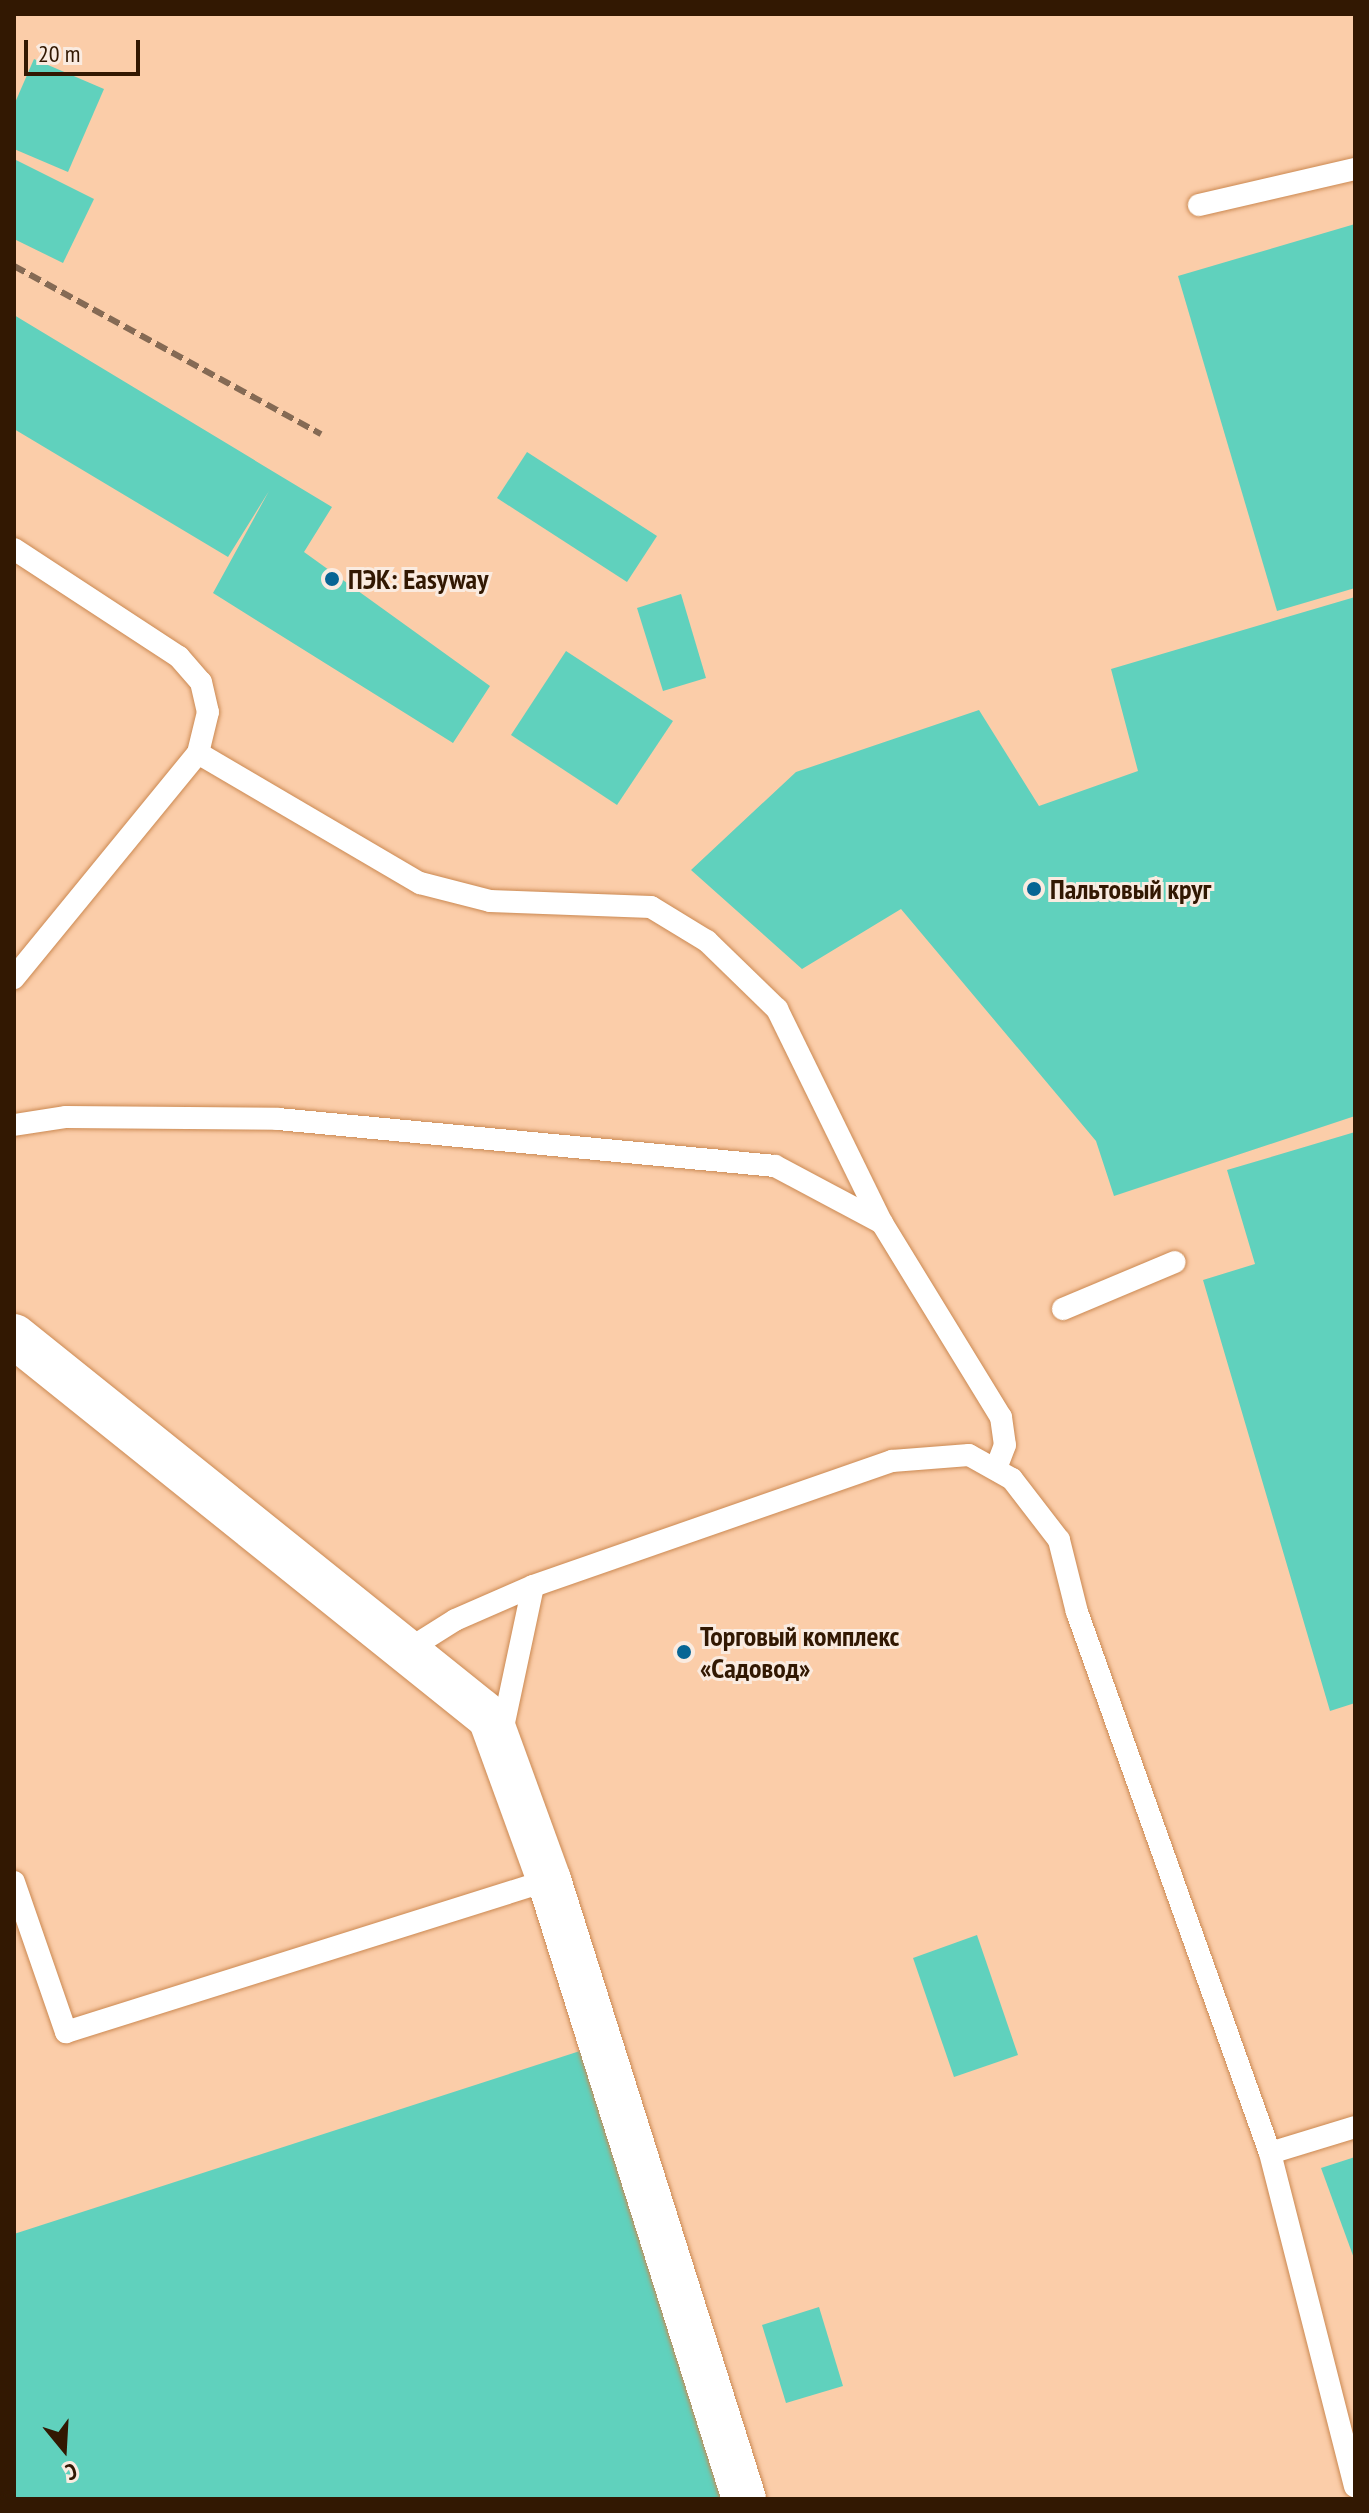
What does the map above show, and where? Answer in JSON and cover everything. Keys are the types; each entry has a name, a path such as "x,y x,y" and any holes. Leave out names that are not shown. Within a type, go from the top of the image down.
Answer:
{"street":[{"path":"14,1336 409,1649 490,1718 501,1739 549,1880 744,2499"}],"lane":[{"path":"1199,205 1355,169"},
{"path":"14,549 179,657 201,682 208,712 198,753 14,978"},
{"path":"198,753 430,887 490,901 651,907 695,932 777,1009 882,1223 1001,1417 1005,1445 996,1468"},
{"path":"14,1125 66,1117 278,1119 757,1162 882,1223"},
{"path":"1063,1309 1175,1262"},
{"path":"409,1649 455,1620 533,1586 892,1461 948,1453 996,1468 1059,1540 1077,1612 1270,2153 1355,2486"},
{"path":"501,1739 517,1634 533,1586"},
{"path":"14,1882 66,2032 549,1880"},
{"path":"1270,2153 1355,2127"}],"shaded area":[{"name":"Торговый комплекс «Садовод»","path":"14,14 1355,14 1355,2499 14,2499"}],"building":[{"path":"34,59 104,89 68,172 14,149 14,105"},
{"path":"14,159 94,199 63,263 14,239"},
{"path":"1355,224 1355,588 1277,611 1178,276"},
{"path":"14,315 332,507 304,552 490,686 453,743 213,593 269,491 228,557 14,429"},
{"path":"527,452 657,536 627,582 497,498"},
{"path":"681,594 706,678 663,691 637,608"},
{"name":"Пальтовый круг","path":"1355,597 1355,1116 1114,1196 1096,1141 901,909 802,969 691,870 796,772 979,710 1039,806 1138,771 1111,669"},
{"path":"566,651 673,721 617,805 511,735"},
{"path":"1355,1132 1355,1703 1330,1711 1203,1280 1255,1264 1227,1170"},
{"path":"977,1935 1018,2055 954,2077 913,1958"},
{"path":"580,2051 724,2499 14,2499 14,2234"},
{"path":"1355,2157 1355,2261 1321,2168"},
{"path":"819,2307 843,2386 786,2403 762,2325"}],"railway":[{"path":"14,266 321,434"}],"place":[{"name":"ПЭК: Easyway","path":"332,579"},
{"name":"Пальтовый круг","path":"1034,889"},
{"name":"Торговый комплекс «Садовод»","path":"684,1652"}]}
